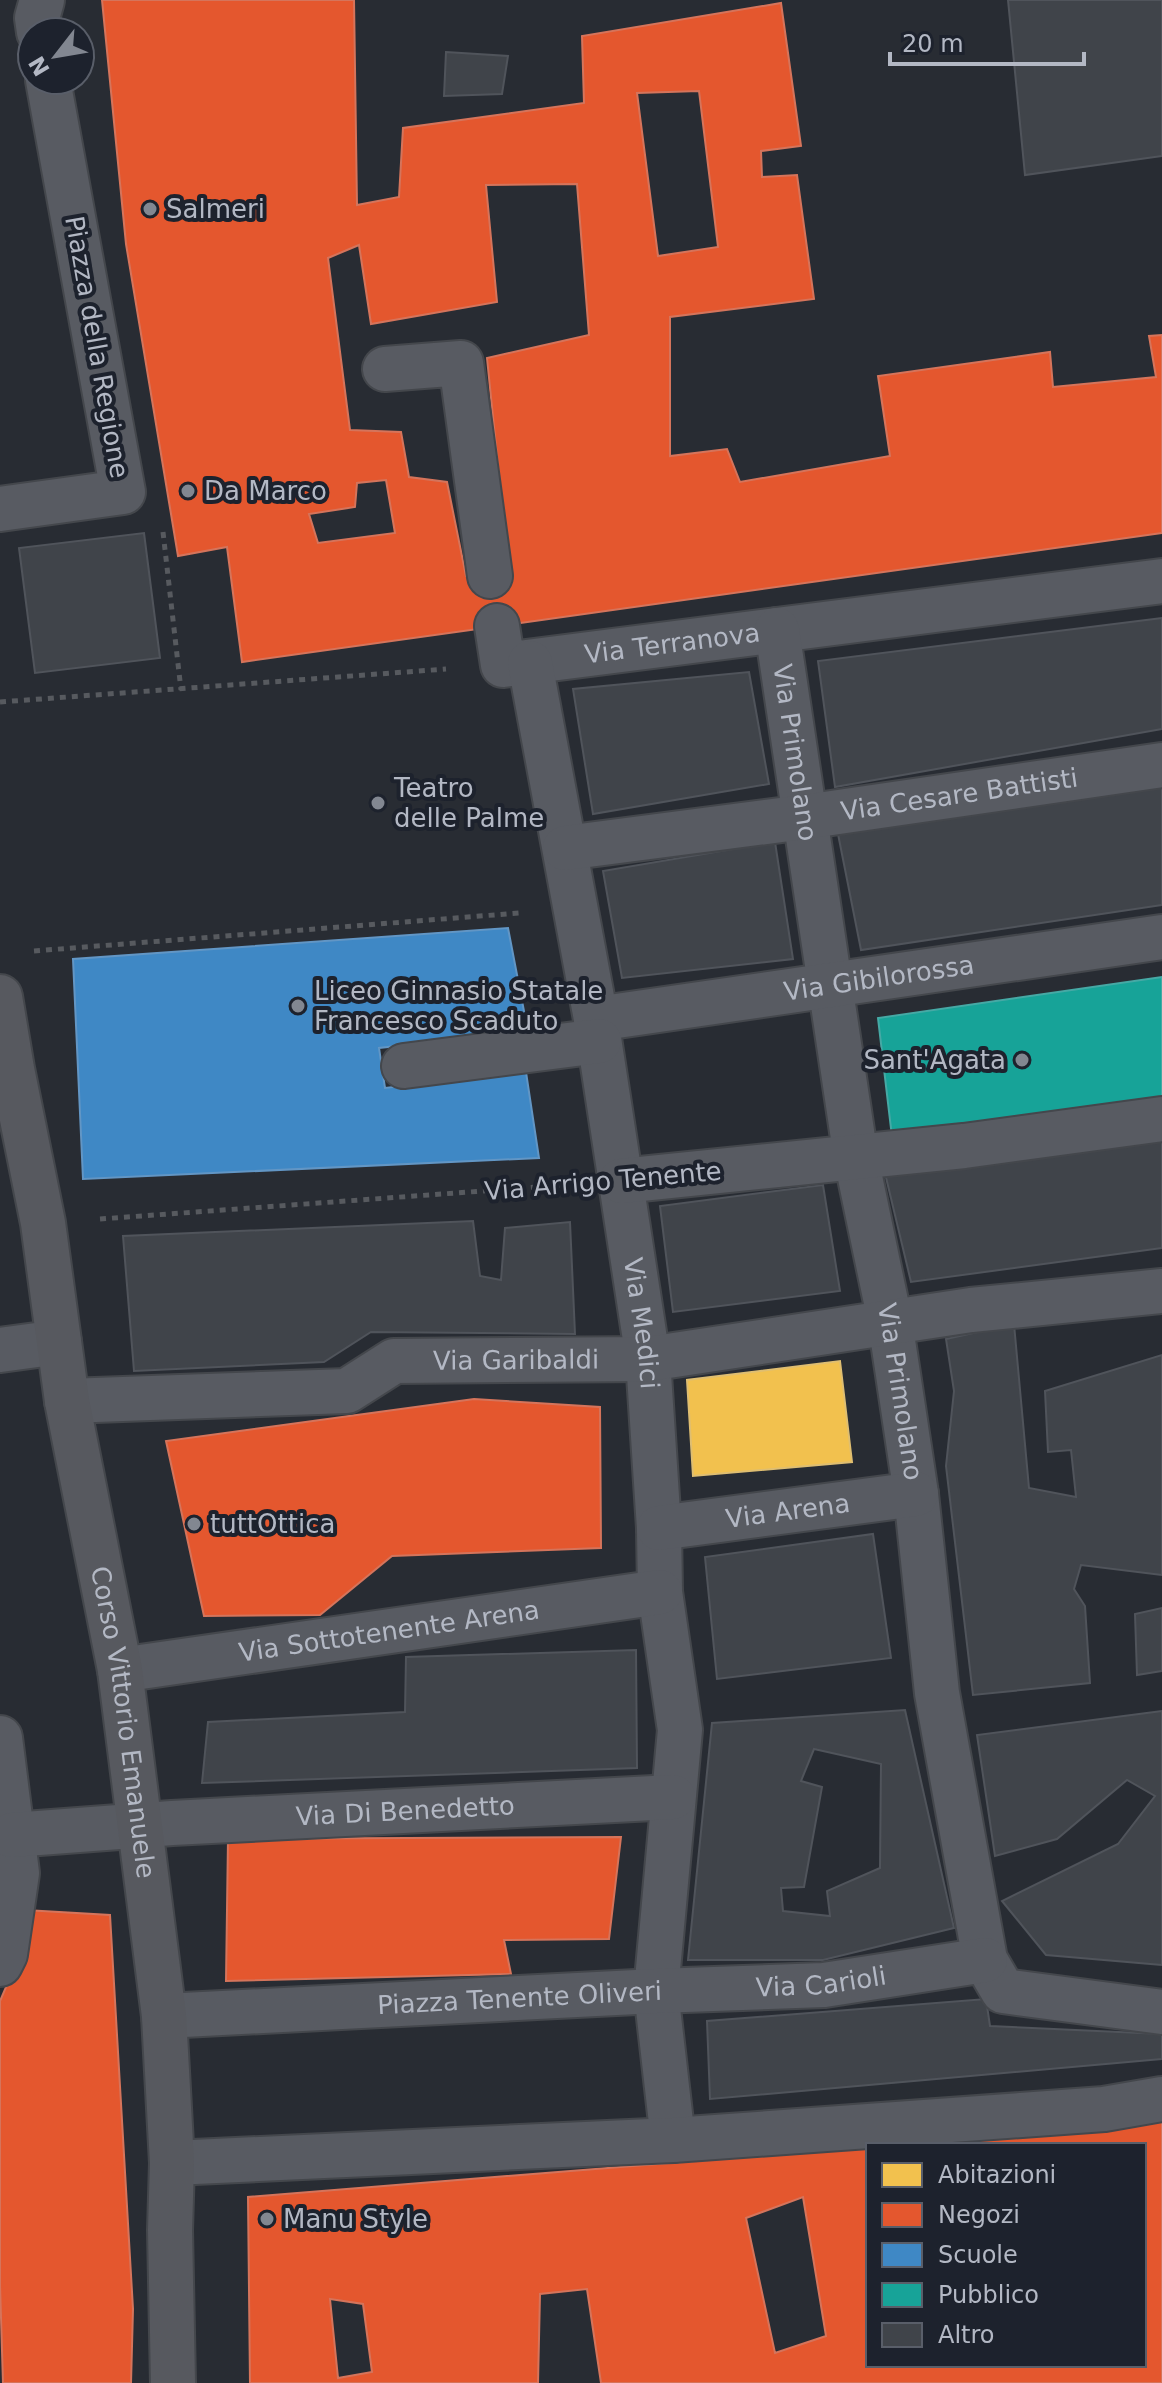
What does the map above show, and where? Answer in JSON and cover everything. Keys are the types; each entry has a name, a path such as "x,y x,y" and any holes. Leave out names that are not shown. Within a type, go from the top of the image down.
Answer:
{"main road":[{"name":"Corso Vittorio Emanuele","path":"0,997 6,1074 43,1223 67,1401 120,1670 164,2016 172,2163 173,2383"}],"street":[{"name":"Piazza della Regione","path":"0,509 123,492 51,96"},
{"path":"385,369 461,363 490,576"},
{"name":"Via Terranova","path":"510,651 777,630 1162,581"},
{"name":"Via Primolano","path":"777,630 856,1158 890,1321 916,1494 937,1693 985,1960 1003,1991 1162,2012"},
{"name":"Via Medici","path":"510,651 565,848 597,1030 648,1359 660,1592 680,1730 656,1991"},
{"name":"Via Cesare Battisti","path":"565,848 1162,765"},
{"name":"Via Gibilorossa","path":"404,1066 829,984 1162,937"},
{"name":"Via Arrigo Tenente","path":"621,1181 856,1158 1162,1119"},
{"name":"Via Garibaldi","path":"67,1401 347,1391 394,1361 648,1359 971,1310 1162,1291"},
{"path":"0,1350 59,1342"},
{"name":"Via Arena","path":"659,1528 916,1494"},
{"name":"Via Sottotenente Arena","path":"120,1670 660,1592"},
{"path":"0,1738 17,1873 5,1954 0,1964"},
{"name":"Via Di Benedetto","path":"12,1835 139,1825 673,1797"},
{"name":"Via Carioli","path":"656,1991 824,1985 985,1960"},
{"name":"Piazza Tenente Oliveri","path":"164,2016 656,1991 673,2140"},
{"path":"172,2163 673,2140 1104,2109 1162,2099"}],"path":[{"path":"123,492 161,522 181,690"},
{"path":"0,702 181,690 510,651"},
{"path":"31,951 575,908"},
{"name":"Via Arrigo Tenente","path":"43,1223 621,1181"}],"building: Abitazioni":[{"path":"840,1361 852,1462 693,1476 687,1380"}],"building: Negozi":[{"path":"102,0 354,0 357,205 399,197 403,128 584,103 582,36 781,3 801,146 761,151 762,177 797,175 814,299 670,317 670,456 727,449 740,482 890,456 878,376 1050,352 1053,387 1156,377 1149,336 1162,335 1162,533 242,662 227,547 178,556 126,244","holes":["699,91 718,247 658,256 637,93","577,184 589,335 487,358 509,575 466,576 447,482 409,477 401,432 350,430 328,258 359,245 371,324 497,302 486,185","386,480 395,533 318,543 309,514 355,507 357,483"]},
{"path":"474,1399 600,1407 601,1548 392,1556 320,1615 204,1616 166,1441"},
{"path":"621,1837 609,1939 504,1940 511,1974 226,1981 228,1839"},
{"path":"25,1910 110,1915 133,2309 131,2383 3,2383 0,2001 21,1952"},
{"path":"1162,2122 1162,2383 601,2383 587,2289 540,2294 538,2383 250,2383 248,2197 866,2147 866,2367 1146,2367 1146,2143 911,2143","holes":["803,2197 826,2336 775,2353 746,2218","330,2299 363,2304 372,2372 338,2378"]}],"building: Scuole":[{"path":"508,928 528,1032 379,1048 385,1088 526,1072 539,1158 83,1179 73,959"}],"building: Pubblico":[{"name":"Sant'Agata","path":"1162,977 1162,1102 892,1137 878,1018"}],"building: Altro":[{"path":"1008,0 1162,0 1162,156 1025,175"},
{"path":"446,52 508,56 502,94 444,96"},
{"path":"144,533 160,658 35,673 19,548"},
{"path":"1162,618 1162,729 835,787 818,661"},
{"path":"749,672 769,784 593,814 573,689"},
{"path":"1162,787 1162,905 861,950 838,834"},
{"path":"775,842 793,959 622,978 603,871"},
{"path":"1162,1136 1162,1248 911,1282 884,1169"},
{"path":"823,1185 840,1291 673,1312 660,1206"},
{"path":"473,1221 480,1276 501,1280 505,1228 570,1222 575,1334 371,1332 324,1362 134,1371 123,1236"},
{"path":"1014,1324 1029,1488 1076,1497 1071,1450 1048,1452 1045,1391 1162,1355 1162,1575 1081,1565 1074,1589 1085,1606 1090,1683 973,1695 946,1466 954,1391 946,1339"},
{"path":"873,1534 891,1658 717,1679 705,1557"},
{"path":"1162,1608 1162,1671 1137,1675 1135,1614"},
{"path":"636,1650 637,1768 202,1783 208,1722 405,1712 406,1657"},
{"path":"905,1710 954,1928 823,1960 688,1960 712,1723","holes":["814,1749 881,1764 880,1868 827,1891 830,1916 783,1911 781,1888 804,1887 822,1787 801,1781"]},
{"path":"1162,1711 1162,1965 1046,1955 1002,1901 1118,1844 1155,1796 1127,1780 1057,1839 995,1856 977,1735"},
{"path":"986,1999 990,2026 1162,2034 1162,2059 710,2099 707,2021"}],"place":[{"name":"Salmeri","path":"150,209"},
{"name":"Da Marco","path":"188,491"},
{"name":"Teatro delle Palme","path":"378,803"},
{"name":"Liceo Ginnasio Statale Francesco Scaduto","path":"298,1006"},
{"name":"Sant'Agata","path":"1022,1060"},
{"name":"tuttOttica","path":"194,1524"},
{"name":"Manu Style","path":"267,2219"}]}
